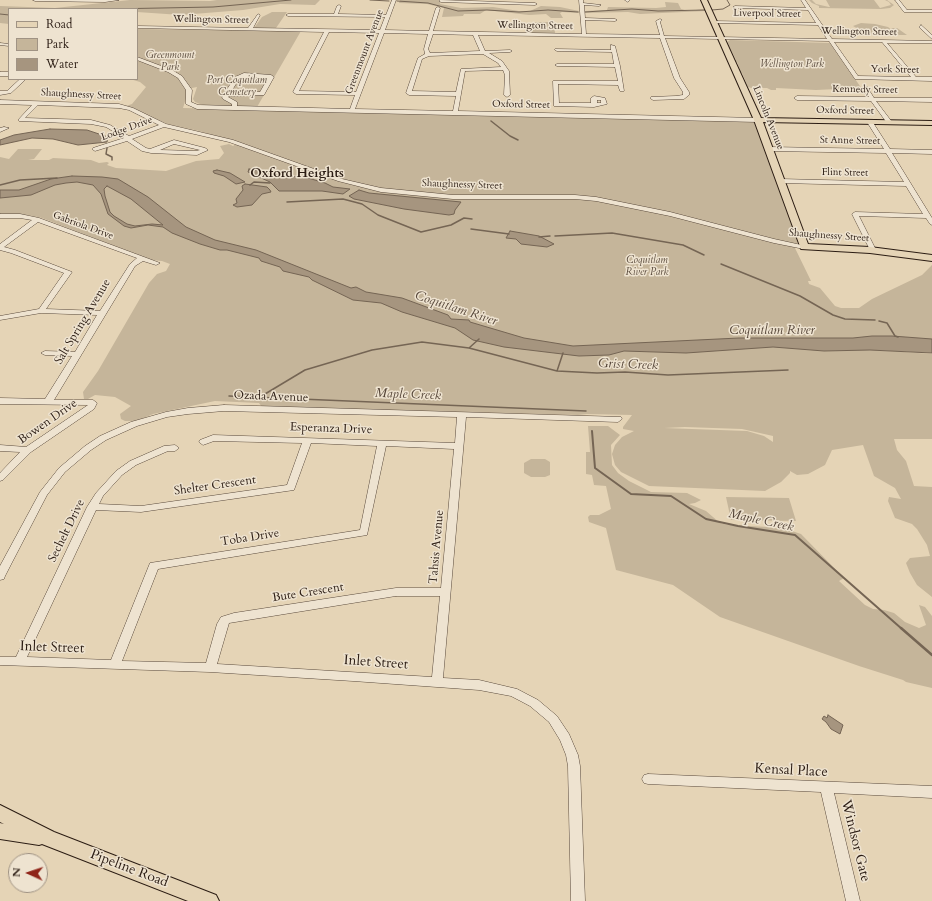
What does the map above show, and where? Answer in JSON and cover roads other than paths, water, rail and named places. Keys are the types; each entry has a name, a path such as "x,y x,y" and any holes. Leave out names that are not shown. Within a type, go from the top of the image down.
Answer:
{"main road":[{"name":"Lincoln Avenue","path":"704,0 758,120 804,246"},
{"name":"Oxford Street","path":"758,120 932,123"},
{"name":"Shaughnessy Street","path":"804,246 873,250 932,258"},
{"name":"Pipeline Road","path":"0,813 48,838 210,901"},
{"name":"Pipeline Road","path":"0,831 48,838"}],"street":[{"path":"35,0 105,2 117,0"},
{"name":"Greenmount Avenue","path":"352,111 394,0"},
{"path":"803,0 832,41"},
{"path":"897,0 906,11 932,11"},
{"path":"441,1 510,1 536,4"},
{"path":"584,36 581,2 599,5"},
{"path":"336,15 338,6"},
{"path":"735,7 809,9"},
{"path":"428,55 426,49 438,8"},
{"path":"288,14 388,16"},
{"path":"249,30 258,15"},
{"path":"583,19 615,20"},
{"path":"653,98 676,98 684,97 686,95 686,92 677,78 663,38 658,22 660,20"},
{"path":"152,28 158,22"},
{"name":"Liverpool Street","path":"714,22 820,24"},
{"path":"199,29 202,24"},
{"path":"924,26 932,38"},
{"name":"Wellington Street","path":"138,27 932,42"},
{"path":"327,31 296,92 359,94"},
{"path":"475,34 483,52 500,62 505,68 508,75 507,95"},
{"path":"612,37 622,90"},
{"name":"York Street","path":"832,41 857,78 932,79"},
{"path":"884,42 915,79"},
{"path":"557,50 614,51"},
{"path":"458,94 409,93 420,58 428,55 510,51"},
{"name":"Oxford Street","path":"138,58 170,71 180,77 189,90 188,103 190,105 200,107 758,120"},
{"path":"557,65 618,66"},
{"path":"455,113 463,70 505,68"},
{"path":"227,94 261,94 272,77 240,76 227,94 225,99 236,104 234,108"},
{"path":"0,93 7,93 22,80"},
{"path":"594,105 556,105 555,82 620,83"},
{"path":"867,89 866,90 889,122"},
{"name":"Kennedy Street","path":"797,98 932,100"},
{"name":"Shaughnessy Street","path":"1,103 119,106 131,109 164,125 231,141 340,180 381,190 448,197 575,197 596,199 670,214 774,241 804,246"},
{"path":"37,103 21,120 60,118 89,121 108,126 119,132 142,150 151,151 197,153 203,152 204,149 176,142 168,143 151,151"},
{"path":"89,121 97,116"},
{"path":"108,126 118,122"},
{"path":"870,122 932,223"},
{"name":"Lodge Drive","path":"95,149 128,139 164,125"},
{"name":"St Anne Street","path":"769,149 932,152"},
{"name":"Flint Street","path":"780,181 909,184"},
{"path":"873,250 855,214 928,216"},
{"name":"Gabriola Drive","path":"0,216 20,216 36,219 156,263"},
{"path":"0,247 36,219"},
{"path":"0,247 68,272 41,311"},
{"name":"Salt Spring Avenue","path":"48,402 132,265 142,258"},
{"path":"0,318 41,311 102,313"},
{"path":"45,353 77,354"},
{"path":"0,401 48,402"},
{"name":"Bowen Drive","path":"0,478 28,450 82,414 91,407 93,403 48,402"},
{"name":"Ozada Avenue","path":"0,576 44,494 62,470 88,448 103,438 134,424 188,411 224,408 618,420"},
{"name":"Tahsis Avenue","path":"437,682 462,415"},
{"name":"Esperanza Drive","path":"203,442 213,438 460,446"},
{"name":"Shelter Crescent","path":"92,507 141,509 291,488 307,441"},
{"name":"Toba Drive","path":"115,665 154,566 364,533 382,443"},
{"path":"0,448 28,450"},
{"name":"Sechelt Drive","path":"19,662 99,494 107,484 129,466 148,455 167,448 175,448"},
{"name":"Bute Crescent","path":"210,668 221,627 225,620 234,617 396,592 446,592"},
{"name":"Inlet Street","path":"0,661 210,668 490,686 513,692 534,703 553,719 568,744 574,766 578,901"},
{"name":"Kensal Place","path":"648,779 932,792"},
{"name":"Windsor Gate","path":"826,788 853,901"}],"water":[{"path":"50,129 87,130 108,137 107,142 78,145 53,139 32,138 0,145 0,140 14,135"},
{"path":"249,169 308,178 333,187 350,189 343,194 322,191 279,191 270,182 248,172"},
{"path":"217,170 230,173 245,182 236,184 224,176 214,173 213,171"},
{"name":"Coquitlam River","path":"72,176 118,179 148,197 186,227 215,240 256,250 351,288 356,287 366,292 402,298 448,315 451,319 469,320 470,322 524,338 573,346 739,338 853,338 892,336 932,339 932,353 870,350 824,351 773,347 686,353 624,351 609,355 579,356 504,347 473,340 455,328 402,312 381,303 353,300 312,280 309,277 283,271 280,267 261,261 259,258 227,250 220,250 200,244 172,233 163,227 148,225 131,228 124,226 108,214 101,194 93,185 77,182 66,183 55,185 31,195 0,198 0,190 19,190 51,179","holes":["107,186 131,199 163,225 152,224 135,226 127,224 110,212 104,189"]},
{"path":"245,184 267,187 271,192 262,194 252,205 237,207 233,205 237,203 236,199 243,190 242,186"},
{"path":"359,190 369,193 461,202 454,214 449,215 404,209 354,199 349,196"},
{"path":"510,231 539,236 554,244 547,247 521,244 516,239 506,238"},
{"path":"828,715 843,725 840,734 831,729 822,719 824,716 827,718"}],"waterway":[{"path":"138,8 213,7 291,0"},
{"path":"370,0 389,1"},
{"path":"712,10 723,9 730,5 727,0"},
{"path":"397,1 428,3 458,11 487,10 519,12 548,10 578,12"},
{"path":"585,12 632,9 658,11 705,10"},
{"path":"0,14 8,15"},
{"path":"491,121 510,136 518,140"},
{"path":"107,148 106,154 112,157 112,160"},
{"path":"0,185 20,180 57,178"},
{"path":"250,185 254,182 270,183"},
{"path":"287,202 343,199 362,204 378,215 421,232 451,225 464,218 472,219"},
{"path":"471,229 509,234"},
{"path":"555,236 612,233 683,245 704,255"},
{"path":"539,237 550,236"},
{"path":"721,264 800,296 833,315 845,319 875,320"},
{"path":"879,321 887,323 895,336 898,337"},
{"name":"Grist Creek","path":"469,348 479,339"},
{"name":"Grist Creek","path":"260,397 305,370 372,350 422,342 469,348"},
{"name":"Grist Creek","path":"469,348 557,371"},
{"path":"557,371 563,353"},
{"name":"Grist Creek","path":"557,371 597,373 625,372 668,375 788,370"},
{"name":"Maple Creek","path":"229,396 586,411"},
{"name":"Maple Creek","path":"592,431 595,468 631,494 671,496 706,519 738,526 795,535 902,629"},
{"name":"Maple Creek","path":"901,628 932,655"}],"district":[{"name":"Oxford Heights","path":"297,174"}],"park label":[{"name":"Greenmount Park","path":"170,62"},
{"name":"Wellington Park","path":"792,65"},
{"name":"Port Coquitlam Cemetery","path":"237,86"},
{"name":"Coquitlam River Park","path":"647,266"}]}
